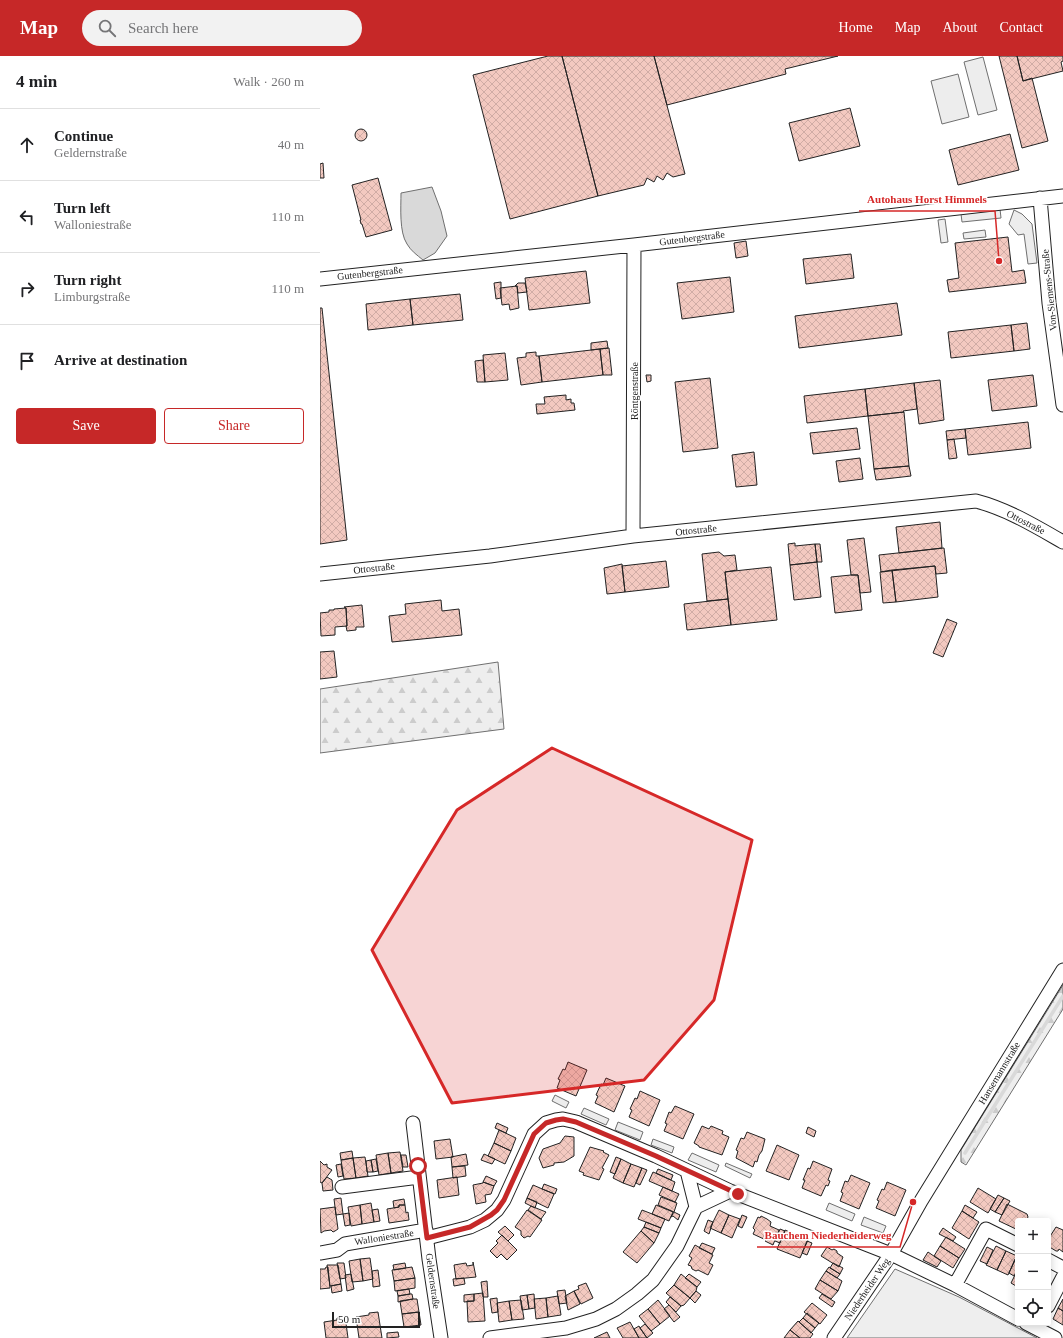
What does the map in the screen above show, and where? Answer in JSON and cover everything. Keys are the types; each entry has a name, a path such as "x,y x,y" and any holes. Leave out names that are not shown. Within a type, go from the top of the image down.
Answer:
{"street":[{"name":"Gutenbergstraße","path":"320,278 634,245 1063,196"},
{"name":"Von-Siemens-Straße","path":"1040,198 1049,303 1063,405"},
{"name":"Röntgenstraße","path":"633,536 634,245"},
{"name":"Ottostraße","path":"320,574 490,556 633,536 976,501 993,506 1063,542"},
{"name":"Hansemannstraße","path":"936,1177 1063,970"},
{"name":"Walloniestraße","path":"320,1253 337,1250 345,1244 470,1227 485,1220 497,1210 504,1200 534,1134 546,1123 556,1120 563,1119 576,1122 656,1156 687,1171"},
{"name":"Geldernstraße","path":"412,1123 441,1338"},
{"path":"687,1171 730,1191 891,1254 955,1284 1015,1317"},
{"path":"490,1338 568,1333 616,1309 637,1294 653,1280 672,1255 696,1207 687,1171"},
{"path":"342,1187 419,1177"},
{"name":"Niederheider Weg","path":"834,1338 891,1254 936,1177"},
{"path":"696,1207 730,1191"},
{"path":"955,1284 986,1229 1015,1244"},
{"path":"1051,1262 1063,1268"},
{"path":"1051,1300 1063,1278"},
{"path":"1036,1326 1055,1338"}],"highlighted area":[{"path":"552,748 752,840 714,1000 644,1080 452,1103 372,950 457,810"}],"green space":[{"path":"498,662 504,729 320,753 320,689"},
{"path":"1063,985 1063,1009 966,1165 961,1162 961,1150"},
{"path":"895,1269 959,1297 1037,1338 847,1338"}],"shaded area":[{"path":"983,57 997,110 978,115 964,62"},
{"path":"958,74 969,117 942,124 931,81"},
{"path":"432,187 441,211 447,236 435,253 423,260 410,249 404,239 401,219 401,193"},
{"path":"1000,209 1001,218 962,222 961,214"},
{"path":"1014,210 1022,214 1032,224 1037,263 1028,264 1024,234 1018,235 1009,224"},
{"path":"945,219 948,242 941,243 938,220"},
{"path":"985,230 986,237 964,239 963,233"},
{"path":"555,1095 569,1102 566,1108 552,1101"},
{"path":"584,1108 609,1119 606,1125 581,1114"},
{"path":"618,1122 643,1132 640,1140 615,1130"},
{"path":"653,1139 674,1147 672,1153 651,1145"},
{"path":"692,1153 719,1165 716,1172 688,1160"},
{"path":"726,1163 752,1174 750,1178 725,1166"},
{"path":"829,1203 855,1214 852,1221 826,1210"},
{"path":"864,1217 886,1226 883,1233 861,1225"}],"building":[{"path":"548,56 562,56 598,196 510,219 473,75"},
{"path":"562,56 654,56 685,174 673,177 667,173 663,180 657,176 654,182 647,178 644,185 598,196"},
{"path":"654,56 838,56 785,69 786,74 667,105"},
{"path":"999,56 1017,56 1023,81 1032,78 1048,141 1022,148"},
{"path":"1017,56 1063,56 1063,61 1061,62 1063,71 1023,81"},
{"path":"850,108 860,146 799,161 789,123"},
{"path":"361,129 365,131 367,135 365,139 361,141 357,139 355,135 357,131"},
{"path":"1010,134 1019,170 958,185 949,150"},
{"path":"323,163 324,178 320,178 320,164"},
{"path":"378,178 392,230 366,237 361,224 352,185"},
{"path":"1008,237 1012,272 1024,270 1026,283 949,292 947,280 959,278 955,243"},
{"path":"746,241 748,256 736,258 734,243"},
{"path":"851,254 854,278 806,284 803,259"},
{"path":"586,271 590,303 529,310 525,278"},
{"path":"730,277 734,312 682,319 677,283"},
{"path":"501,282 501,298 496,299 494,283"},
{"path":"518,283 525,283 527,292 518,293 517,286 515,286"},
{"path":"517,286 519,308 510,310 509,304 502,305 500,288"},
{"path":"460,294 463,320 413,325 410,299"},
{"path":"410,299 413,325 368,330 366,304"},
{"path":"897,303 902,335 799,348 795,316"},
{"path":"320,308 322,308 347,540 320,544"},
{"path":"1027,323 1030,349 1014,351 1011,325"},
{"path":"1011,325 1014,351 951,358 948,332"},
{"path":"607,341 608,348 591,350 591,343"},
{"path":"609,348 612,375 603,375 600,349"},
{"path":"600,349 603,375 542,382 539,356"},
{"path":"536,352 536,356 539,356 542,382 521,385 517,358 526,357 526,353"},
{"path":"505,353 508,380 485,382 483,355"},
{"path":"483,360 485,382 477,382 475,361"},
{"path":"646,375 651,375 651,381 647,382"},
{"path":"1033,375 1037,406 992,411 988,380"},
{"path":"710,378 718,448 683,452 675,382"},
{"path":"940,380 944,420 919,424 914,383"},
{"path":"914,383 917,409 868,416 865,389"},
{"path":"865,389 868,416 807,423 804,396"},
{"path":"566,395 566,400 571,399 571,403 574,403 575,410 537,414 536,404 545,404 544,397"},
{"path":"904,412 909,466 874,469 868,416"},
{"path":"1028,422 1031,448 968,455 965,429"},
{"path":"857,428 860,449 813,454 810,433"},
{"path":"965,429 966,438 947,440 946,431"},
{"path":"954,439 957,458 949,459 947,440"},
{"path":"754,452 757,485 736,487 732,455"},
{"path":"860,458 863,479 839,482 836,461"},
{"path":"909,466 911,476 876,480 874,469"},
{"path":"940,522 942,548 899,553 896,527"},
{"path":"864,538 871,592 860,593 858,575 851,575 847,540"},
{"path":"795,543 795,546 815,544 817,562 790,565 788,544"},
{"path":"815,544 820,544 822,562 817,562"},
{"path":"944,548 947,573 936,574 935,566 881,572 879,555"},
{"path":"719,552 724,556 735,555 737,570 725,572 728,599 707,601 702,554"},
{"path":"666,561 669,587 625,592 622,566"},
{"path":"817,562 821,597 794,600 790,565"},
{"path":"622,564 625,592 607,594 604,568"},
{"path":"935,566 938,597 896,602 892,570"},
{"path":"771,567 777,620 731,625 725,572"},
{"path":"892,570 896,602 883,603 880,572"},
{"path":"858,575 862,610 835,613 831,577"},
{"path":"728,599 731,625 687,630 684,604"},
{"path":"441,600 442,611 459,609 462,635 392,642 389,616 406,614 405,604"},
{"path":"362,605 364,627 356,627 356,630 347,631 346,608 344,607"},
{"path":"346,608 347,626 335,627 335,635 321,636 320,613 329,612 329,610 334,609"},
{"path":"947,619 957,623 943,657 933,653"},
{"path":"334,651 337,677 320,679 320,652"},
{"path":"568,1062 587,1070 576,1096 557,1088 560,1080 558,1079 563,1069 565,1070"},
{"path":"606,1078 625,1086 614,1112 595,1103 598,1096 596,1095 601,1084 603,1085"},
{"path":"640,1091 660,1100 649,1126 629,1117 632,1110 630,1109 635,1098 637,1099"},
{"path":"675,1106 694,1114 683,1139 664,1131 669,1112 671,1113"},
{"path":"497,1123 508,1128 506,1133 495,1128"},
{"path":"702,1126 709,1129 711,1126 723,1131 722,1134 729,1137 722,1155 699,1147 694,1143"},
{"path":"808,1127 816,1131 814,1137 806,1133"},
{"path":"499,1130 516,1138 511,1151 494,1143"},
{"path":"747,1132 765,1139 762,1151 753,1167 736,1158 738,1151 736,1150 741,1138 744,1139"},
{"path":"565,1136 574,1137 574,1156 564,1162 554,1163 554,1165 543,1168 539,1158 543,1149 560,1143"},
{"path":"450,1139 453,1157 436,1159 434,1141"},
{"path":"494,1143 511,1151 505,1164 488,1156"},
{"path":"777,1145 799,1155 789,1180 766,1171"},
{"path":"590,1147 604,1151 603,1152 609,1155 602,1168 604,1169 599,1180 583,1175 584,1173 579,1171"},
{"path":"352,1151 353,1158 341,1160 340,1153"},
{"path":"400,1152 403,1171 391,1173 388,1153"},
{"path":"388,1153 391,1173 379,1175 376,1155"},
{"path":"466,1154 468,1165 452,1167 451,1157"},
{"path":"484,1154 495,1159 492,1164 481,1160"},
{"path":"401,1155 406,1155 408,1167 403,1167"},
{"path":"365,1157 368,1176 356,1178 353,1158"},
{"path":"616,1157 621,1159 615,1174 610,1172"},
{"path":"353,1158 356,1178 344,1179 341,1160"},
{"path":"376,1159 378,1171 373,1172 371,1160"},
{"path":"621,1159 631,1164 623,1183 613,1178"},
{"path":"371,1160 373,1172 367,1172 366,1161"},
{"path":"320,1161 324,1165 327,1164 327,1167 332,1170 322,1183 320,1182"},
{"path":"813,1161 832,1169 828,1180 830,1181 828,1186 826,1185 821,1196 802,1188 805,1180 803,1180"},
{"path":"341,1164 343,1176 338,1177 336,1165"},
{"path":"631,1164 642,1168 634,1187 623,1183"},
{"path":"465,1166 466,1176 453,1178 452,1167"},
{"path":"642,1168 647,1170 640,1185 636,1183"},
{"path":"658,1169 673,1175 671,1180 656,1173"},
{"path":"653,1172 675,1182 672,1191 649,1181"},
{"path":"851,1175 870,1183 859,1209 840,1201 843,1193 841,1192 845,1181 848,1182"},
{"path":"486,1176 497,1181 494,1186 483,1182"},
{"path":"327,1177 332,1180 333,1190 323,1191 322,1183"},
{"path":"457,1177 459,1195 439,1198 437,1180"},
{"path":"483,1182 494,1186 491,1194 485,1195 486,1202 476,1204 473,1185"},
{"path":"887,1182 906,1190 895,1216 876,1208 879,1201 877,1200 882,1189 884,1190"},
{"path":"544,1184 557,1189 555,1194 542,1189"},
{"path":"533,1185 554,1194 548,1208 527,1198"},
{"path":"663,1187 679,1194 675,1202 659,1195"},
{"path":"978,1188 996,1199 988,1213 970,1202"},
{"path":"998,1195 1004,1198 995,1212 990,1209"},
{"path":"661,1197 677,1203 674,1212 658,1205"},
{"path":"341,1198 343,1214 336,1215 334,1199"},
{"path":"527,1198 537,1202 535,1208 525,1203"},
{"path":"1004,1198 1010,1201 1002,1215 995,1212"},
{"path":"404,1199 405,1205 399,1205 399,1207 394,1208 393,1201"},
{"path":"371,1203 374,1222 362,1224 360,1205"},
{"path":"1007,1204 1027,1214 1028,1217 1015,1218 1015,1229 999,1221"},
{"path":"360,1205 362,1224 351,1226 348,1207"},
{"path":"399,1205 405,1205 409,1220 389,1223 387,1209 399,1207"},
{"path":"656,1205 673,1212 669,1221 652,1214"},
{"path":"965,1205 977,1212 973,1218 962,1211"},
{"path":"531,1206 546,1212 541,1219 528,1210"},
{"path":"335,1207 338,1229 333,1232 331,1230 321,1233 320,1209"},
{"path":"378,1209 380,1221 374,1222 372,1210"},
{"path":"527,1210 542,1220 530,1237 528,1236 524,1238 521,1235 521,1231 515,1227"},
{"path":"642,1210 665,1219 661,1228 638,1219"},
{"path":"719,1210 729,1215 721,1233 710,1228"},
{"path":"962,1211 979,1222 969,1239 952,1228"},
{"path":"674,1212 680,1215 678,1220 673,1216 671,1217"},
{"path":"349,1213 350,1225 345,1226 343,1214"},
{"path":"729,1215 740,1219 732,1238 721,1233"},
{"path":"742,1215 747,1217 742,1228 738,1226"},
{"path":"761,1216 771,1222 770,1226 779,1230 773,1245 753,1234 755,1230 753,1228 758,1217 760,1218"},
{"path":"708,1220 713,1222 709,1234 704,1231"},
{"path":"646,1222 661,1228 659,1233 644,1227"},
{"path":"505,1226 514,1235 508,1241 498,1232"},
{"path":"644,1227 659,1233 654,1243 641,1231"},
{"path":"1056,1227 1063,1230 1063,1252 1059,1249 1056,1251 1051,1248 1051,1235"},
{"path":"943,1228 956,1237 953,1241 939,1234"},
{"path":"780,1229 785,1231 780,1243 775,1241"},
{"path":"785,1230 808,1240 800,1258 777,1249"},
{"path":"641,1231 654,1243 637,1263 623,1252"},
{"path":"502,1235 517,1250 507,1260 501,1254 497,1258 490,1251 498,1243 496,1241"},
{"path":"946,1237 965,1249 959,1258 940,1246"},
{"path":"807,1241 812,1243 807,1255 802,1253"},
{"path":"702,1243 715,1248 712,1254 699,1248"},
{"path":"695,1245 713,1255 709,1263 713,1265 708,1275 692,1269 691,1266 688,1265 692,1258 689,1256"},
{"path":"940,1246 959,1258 953,1268 934,1256"},
{"path":"996,1246 1006,1251 997,1270 986,1265"},
{"path":"827,1247 832,1250 834,1249 843,1257 839,1267 821,1256"},
{"path":"987,1247 993,1250 987,1264 980,1261"},
{"path":"1006,1251 1015,1255 1015,1260 1008,1275 997,1270"},
{"path":"928,1252 941,1261 937,1267 923,1260"},
{"path":"370,1258 373,1279 363,1281 360,1259"},
{"path":"360,1259 363,1281 352,1282 349,1261"},
{"path":"1015,1259 1015,1274 1014,1276 1009,1273"},
{"path":"473,1262 476,1277 456,1279 454,1265 466,1263 467,1266 473,1265"},
{"path":"337,1263 344,1263 346,1278 340,1279"},
{"path":"405,1263 406,1268 394,1270 393,1265"},
{"path":"833,1263 843,1268 840,1274 830,1268"},
{"path":"327,1265 338,1265 341,1284 330,1286"},
{"path":"328,1267 330,1288 320,1289 320,1269 325,1269"},
{"path":"412,1267 415,1278 394,1281 392,1270"},
{"path":"829,1267 840,1274 837,1278 826,1271"},
{"path":"378,1270 380,1286 373,1287 372,1271"},
{"path":"826,1271 842,1281 838,1291 820,1280"},
{"path":"351,1274 354,1289 347,1291 345,1275"},
{"path":"681,1274 697,1287 696,1291 690,1298 674,1285"},
{"path":"689,1274 701,1282 697,1287 685,1278"},
{"path":"1015,1275 1015,1285 1011,1283"},
{"path":"415,1278 415,1288 395,1291 394,1281"},
{"path":"464,1278 465,1284 454,1286 453,1279"},
{"path":"820,1280 838,1291 831,1299 815,1289"},
{"path":"487,1281 488,1297 483,1297 481,1282"},
{"path":"586,1283 593,1298 581,1304 574,1291 579,1289 578,1286"},
{"path":"341,1284 342,1291 332,1293 331,1286"},
{"path":"674,1285 690,1298 684,1305 681,1306 666,1293"},
{"path":"409,1289 410,1294 398,1296 397,1291"},
{"path":"565,1290 567,1303 559,1304 557,1291"},
{"path":"574,1291 580,1304 568,1310 565,1296"},
{"path":"696,1291 701,1295 695,1303 690,1298"},
{"path":"483,1293 485,1321 468,1322 467,1301 474,1301 474,1294"},
{"path":"412,1294 413,1299 398,1302 398,1296"},
{"path":"474,1294 474,1301 464,1302 464,1295"},
{"path":"534,1294 535,1308 529,1309 527,1295"},
{"path":"822,1294 835,1302 832,1307 819,1298"},
{"path":"527,1295 529,1309 522,1310 520,1296"},
{"path":"558,1296 561,1315 548,1317 546,1298"},
{"path":"670,1297 681,1306 676,1312 666,1302"},
{"path":"497,1298 498,1312 492,1313 490,1299"},
{"path":"546,1298 548,1317 536,1319 534,1299"},
{"path":"417,1299 419,1312 402,1314 400,1301"},
{"path":"1063,1299 1063,1311 1058,1308"},
{"path":"521,1300 524,1319 512,1320 509,1301"},
{"path":"658,1300 670,1316 660,1324 648,1309"},
{"path":"509,1301 512,1320 499,1322 497,1303"},
{"path":"812,1303 827,1315 820,1324 804,1312"},
{"path":"669,1305 680,1317 674,1322 664,1309"},
{"path":"1058,1308 1063,1311 1063,1325 1053,1319"},
{"path":"648,1309 660,1324 651,1331 639,1316"},
{"path":"378,1312 382,1338 359,1338 356,1317"},
{"path":"419,1312 421,1325 404,1327 402,1314"},
{"path":"807,1313 819,1323 815,1328 803,1318"},
{"path":"345,1316 348,1338 326,1338 324,1322 337,1320 337,1318"},
{"path":"803,1318 815,1328 811,1333 799,1322"},
{"path":"798,1321 813,1334 810,1338 800,1338 790,1330"},
{"path":"630,1322 639,1338 623,1338 617,1328"},
{"path":"645,1324 653,1333 647,1338 640,1328"},
{"path":"639,1326 647,1338 639,1338 634,1329"},
{"path":"790,1330 800,1338 784,1338"},
{"path":"398,1332 399,1337 387,1338 387,1333"},
{"path":"607,1332 610,1338 594,1338"}],"waterway":[{"path":"965,1153 1063,996"}],"place":[{"name":"Autohaus Horst Himmels","path":"999,261"},
{"name":"Bauchem Niederheiderweg","path":"913,1202"}],"route":[{"path":"418,1166 427,1238 470,1227 485,1220 497,1210 504,1200 534,1134 546,1123 563,1119 576,1122 656,1156 738,1194"}]}
